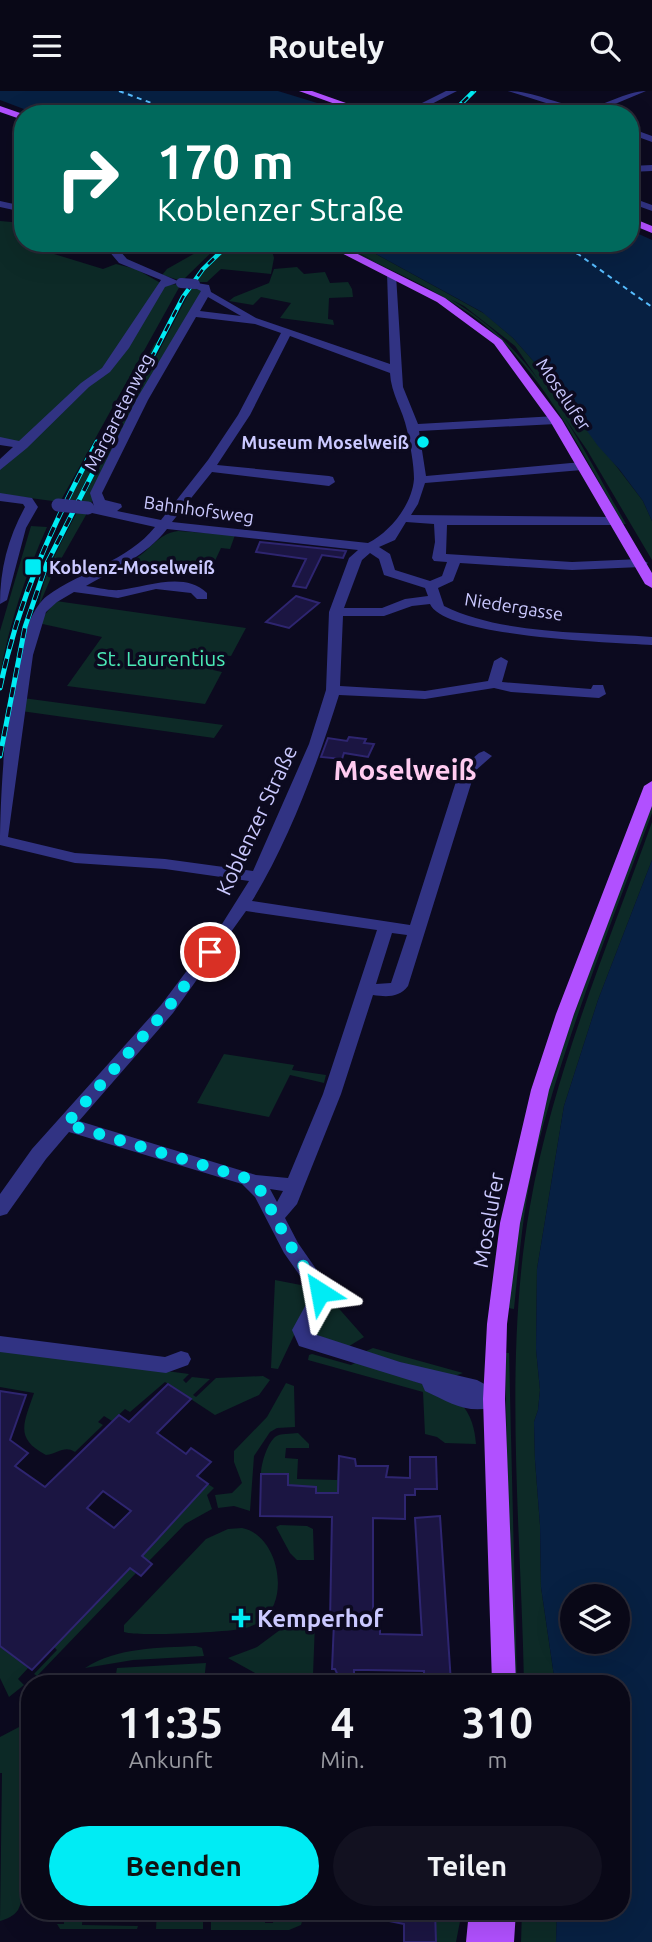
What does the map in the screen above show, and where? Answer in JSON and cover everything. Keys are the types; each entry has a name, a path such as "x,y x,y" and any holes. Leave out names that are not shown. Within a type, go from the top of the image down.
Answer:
{"main road":[{"path":"303,91 346,105"},
{"name":"Moselufer","path":"345,252 448,305 487,332 520,369 556,420 652,584"},
{"name":"Moselufer","path":"504,1675 494,1399 497,1324 508,1234 540,1090 565,1014 652,786"},
{"path":"483,1935 496,1920"}],"street":[{"path":"423,105 453,91"},
{"path":"512,91 561,105"},
{"path":"605,105 642,91"},
{"path":"115,252 123,261 168,280 195,284 206,289 191,313 257,321 353,353 394,370"},
{"path":"391,275 394,370 397,387 413,428 420,479 404,518 440,521 616,521"},
{"path":"0,466 85,385 106,370 123,348 161,285 168,280"},
{"path":"212,295 257,321"},
{"name":"Margaretenweg","path":"165,521 105,505 97,502 96,496 129,426 191,313"},
{"path":"259,877 165,864 75,858 0,838 26,655 40,611 52,599 148,543 208,468 244,415 287,331"},
{"path":"413,428 556,420"},
{"path":"0,441 23,445"},
{"path":"420,479 583,466"},
{"path":"208,468 329,482"},
{"name":"Bahnhofsweg","path":"0,497 24,503 88,508 165,521 370,547"},
{"path":"0,600 20,528 19,518 24,503"},
{"name":"Koblenzer Straße","path":"0,1209 39,1154 167,1009 243,905 259,877 316,744 333,690 336,612 356,558 370,547 389,539 404,518"},
{"path":"440,521 442,542 439,558 572,566 641,563"},
{"path":"370,547 382,553 387,570 391,574 433,593 448,578 455,559"},
{"path":"72,588 118,594 156,585 195,589 202,596"},
{"name":"Niedergasse","path":"336,612 384,612 433,593 438,608 449,615 502,627 652,641"},
{"path":"494,684 501,661"},
{"path":"333,690 425,695 494,684 511,688 599,694 598,688"},
{"path":"366,989 389,991 397,988 468,769 484,756"},
{"path":"243,905 416,931"},
{"path":"275,1216 285,1208 332,1094 386,927"},
{"path":"66,1124 240,1175 253,1182 320,1292 302,1330 303,1337 317,1346 400,1370 468,1402 494,1399"},
{"path":"253,1182 266,1181 295,1186"},
{"path":"0,1343 166,1365 181,1359"}],"green space":[{"path":"0,221 14,222 14,252 55,252 54,254 103,269 116,264 136,269 164,285 181,284 60,502 0,494 0,469 28,443 0,439"},
{"path":"197,252 212,252 182,281 162,275 167,269"},
{"path":"222,252 272,252 274,258 271,274 221,269 207,282 194,282"},
{"path":"354,252 441,293 498,334 521,358 560,410 626,524 623,524 544,391 505,343 465,311"},
{"path":"357,252 372,252 485,314 513,338 551,381 643,501 652,521 652,560 587,450 515,346 464,306"},
{"path":"297,267 304,274 325,272 330,283 348,282 353,297 329,298 328,319 333,320 334,325 280,318 291,303 261,297 253,305 229,301 269,283 274,269"},
{"path":"193,285 203,288 90,505 80,504"},
{"path":"157,342 75,503 67,503 155,343"},
{"path":"78,510 87,512 86,515 52,575 39,606 49,569"},
{"path":"31,526 47,527 19,599 0,675 0,631"},
{"path":"178,531 235,535 230,549 221,548 213,565 204,570 131,561 158,539"},
{"name":"St. Laurentius","path":"56,601 246,628 231,656 222,655 213,670 222,672 205,704 67,686 102,637 38,623"},
{"path":"23,698 223,725 214,738 21,711"},
{"path":"652,801 652,813 588,985 546,1117 527,1198 514,1309 508,1308 518,1217 544,1097"},
{"path":"652,822 652,860 598,1000 564,1106 537,1269 536,1349 540,1390 534,1422 535,1460 541,1587 554,1675 524,1675 515,1383 522,1264 530,1206 552,1108 600,964"},
{"path":"224,1054 294,1065 292,1070 326,1075 324,1083 290,1075 269,1117 197,1103"},
{"path":"275,1280 311,1287 315,1291 278,1369 271,1368"},
{"path":"334,1303 364,1337 346,1348 328,1343 316,1334 319,1312"},
{"path":"373,1348 463,1373 452,1377 364,1352"},
{"path":"0,1349 189,1374 183,1380 186,1383 192,1377 210,1379 193,1395 196,1397 216,1378 263,1376 270,1380 259,1395 215,1415 165,1382 130,1412 125,1409 112,1421 104,1416 98,1422 103,1425 75,1452 64,1450 46,1455 29,1442 24,1429 34,1393 0,1387"},
{"path":"505,1353 509,1353 517,1675 511,1675"},
{"path":"312,1354 351,1365 357,1362 411,1380 453,1398 464,1407 470,1417 476,1444 445,1443 437,1437 425,1434 423,1392 308,1360"},
{"path":"286,1383 294,1386 295,1427 277,1428 270,1432 254,1456 250,1511 234,1506 218,1508 215,1495 232,1493 242,1483 234,1462 234,1451 267,1417"},
{"path":"298,1433 309,1444 309,1448 286,1448 285,1458 298,1459 297,1479 337,1480 339,1456 338,1493 316,1493 316,1487 288,1485 288,1474 261,1474 265,1454 272,1440 280,1435"},
{"path":"208,1484 214,1488 207,1495 212,1509 185,1524 149,1561 141,1556"},
{"path":"307,1526 313,1529 314,1560 297,1560 290,1553 276,1527"},
{"path":"242,1528 254,1533 264,1542 276,1569 276,1598 271,1610 262,1620 242,1629 201,1633 124,1632 124,1625 206,1539 228,1529"},
{"path":"130,1568 136,1573 38,1675 34,1674 57,1650 54,1647"},
{"path":"315,1623 313,1675 257,1674 228,1658 257,1647 288,1624"},
{"path":"0,1646 29,1667 18,1679 21,1687 9,1697 0,1678"},
{"path":"196,1646 202,1648 204,1656 133,1660 85,1668 125,1652"},
{"path":"206,1663 205,1675 116,1675 117,1668"},
{"path":"21,1726 21,1902 14,1914 0,1921 2,1773 0,1737"},
{"path":"64,1920 82,1920 82,1925 138,1926 137,1929 60,1929 57,1924 64,1924"},
{"path":"156,1920 203,1920 203,1929 156,1929"},
{"path":"211,1920 265,1920 265,1923 273,1923 273,1920 302,1920 301,1925 289,1930 211,1930"},
{"path":"435,1920 460,1920 456,1942 436,1942"},
{"path":"522,1920 557,1920 556,1942 521,1942"}],"water":[{"path":"0,91 278,91 324,105 14,105 0,100"},
{"path":"639,234 652,240 652,521 643,501 598,446 551,381 513,338 482,312 372,252 639,252"},
{"path":"652,860 652,1942 556,1942 557,1920 630,1920 630,1675 554,1675 541,1587 535,1460 534,1422 540,1390 536,1349 537,1269 564,1106 598,1000"}],"building":[{"path":"260,542 346,551 343,558 322,555 306,588 293,586 306,559 256,552"},
{"name":"St. Laurentius","path":"296,596 319,603 289,628 266,622"},
{"path":"349,737 366,739 364,743 374,744 368,757 344,753 342,759 321,757 328,738 347,741"},
{"path":"168,1384 191,1399 157,1433 186,1454 191,1448 211,1462 197,1476 208,1484 142,1556 152,1564 141,1576 130,1568 32,1670 0,1646 0,1391 26,1395 10,1440 28,1453 15,1466 45,1487 119,1415 129,1422","holes":["103,1491 131,1511 114,1528 87,1508"]},
{"path":"339,1456 355,1459 356,1466 388,1466 386,1477 410,1478 410,1457 436,1457 437,1489 415,1489 415,1495 405,1495 405,1519 373,1518 373,1619 380,1619 380,1634 422,1635 415,1518 440,1516 450,1675 424,1675 424,1671 354,1670 354,1675 338,1675 335,1669 332,1669 332,1517 260,1516 261,1474 288,1474 288,1485 316,1487 316,1493 338,1493"},
{"path":"384,1920 435,1920 436,1942 404,1942 404,1924"}],"ferry route":[{"path":"119,91 157,105"},
{"path":"571,252 578,254 652,307"}],"railway":[{"path":"460,105 474,91"},
{"path":"136,388 183,297 203,269 221,252"},
{"path":"0,756 25,627 47,563 137,386"},
{"path":"0,688 17,623 39,561 97,442"}],"place":[{"name":"Museum Moselweiß","path":"423,442"},
{"name":"Koblenz-Moselweiß","path":"33,567"},
{"name":"Kemperhof","path":"241,1618"}],"district":[{"name":"Moselweiß","path":"405,769"}],"route":[{"path":"210,952 167,1009 66,1124 249,1179 262,1192 287,1240 320,1292"}]}
